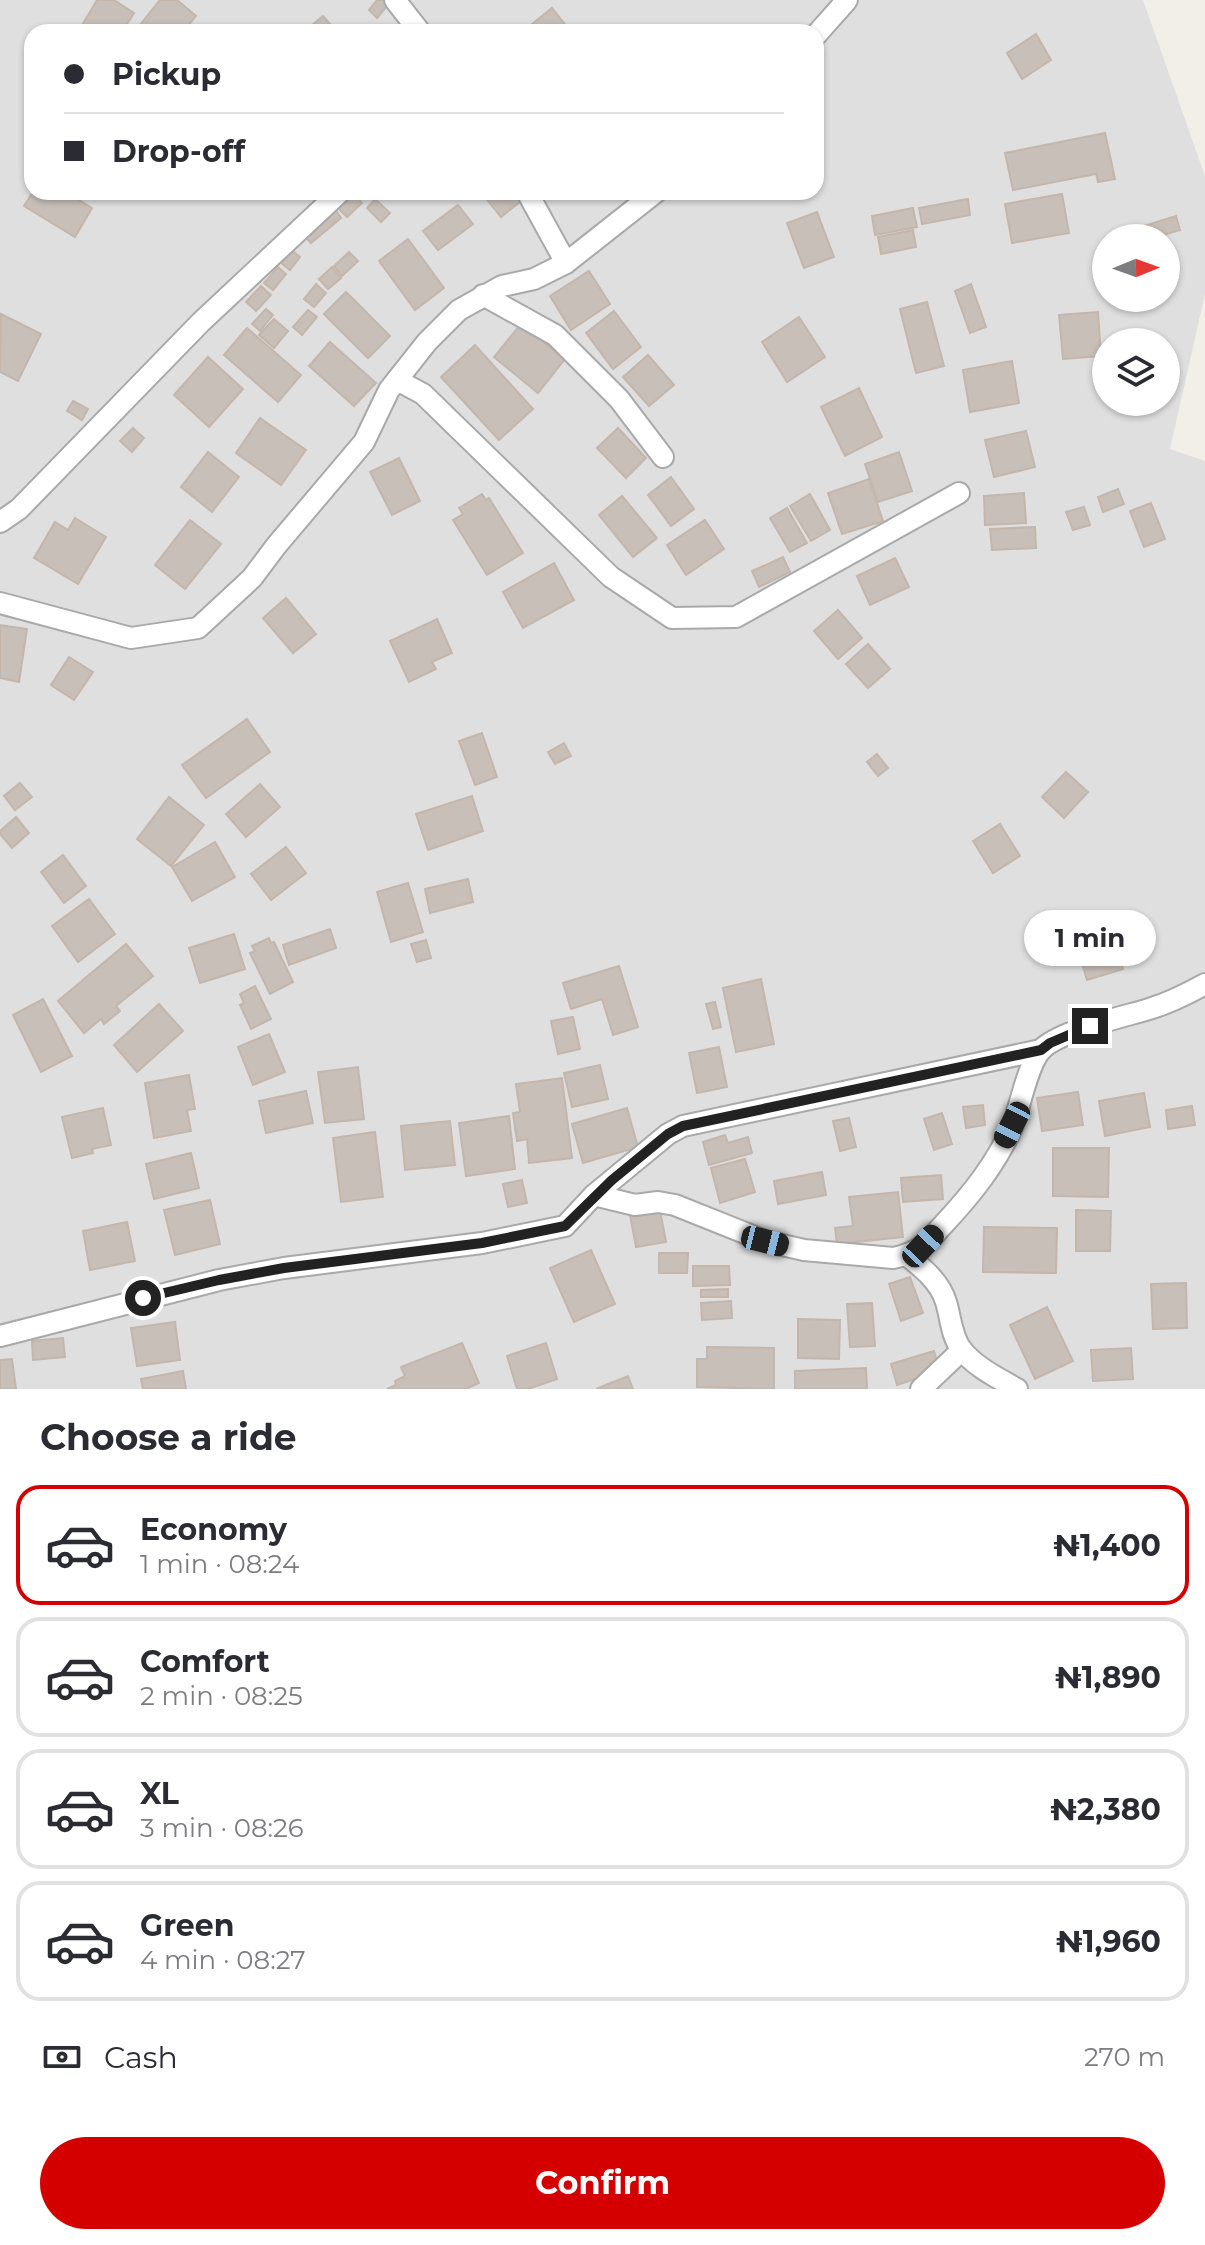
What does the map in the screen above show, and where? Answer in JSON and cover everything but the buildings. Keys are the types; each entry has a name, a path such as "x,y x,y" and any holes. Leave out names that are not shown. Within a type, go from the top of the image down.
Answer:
{"street":[{"path":"395,0 414,24"},
{"path":"824,26 847,0"},
{"path":"0,522 19,509 323,200"},
{"path":"531,200 566,263"},
{"path":"0,603 131,638 198,628 252,578 364,442 389,390 427,342 459,310 502,286 534,279 566,263 646,200"},
{"path":"483,295 555,335 619,399 663,457"},
{"path":"397,380 423,394 611,577 672,618 736,617 959,493"},
{"path":"594,1195 635,1205 658,1202 675,1205 765,1241 804,1250 893,1258 906,1255 923,1246 993,1165 1041,1050 1090,1026 1179,998 1205,984"},
{"path":"0,1336 169,1291 232,1278 284,1268 482,1243 565,1226 594,1195 668,1134 683,1126 1041,1050"},
{"path":"906,1255 924,1269 943,1294 952,1329 962,1350 973,1361 1017,1389"},
{"path":"921,1389 962,1350"}],"shaded area":[{"path":"0,0 1143,0 1205,176 1205,294 1180,405 1180,328 1092,328 1092,416 1177,416 1170,449 1205,461 1205,1389 0,1389"}],"route":[{"path":"143,1298 284,1268 482,1243 565,1226 594,1195 668,1134 683,1126 1041,1050 1090,1026"}]}
